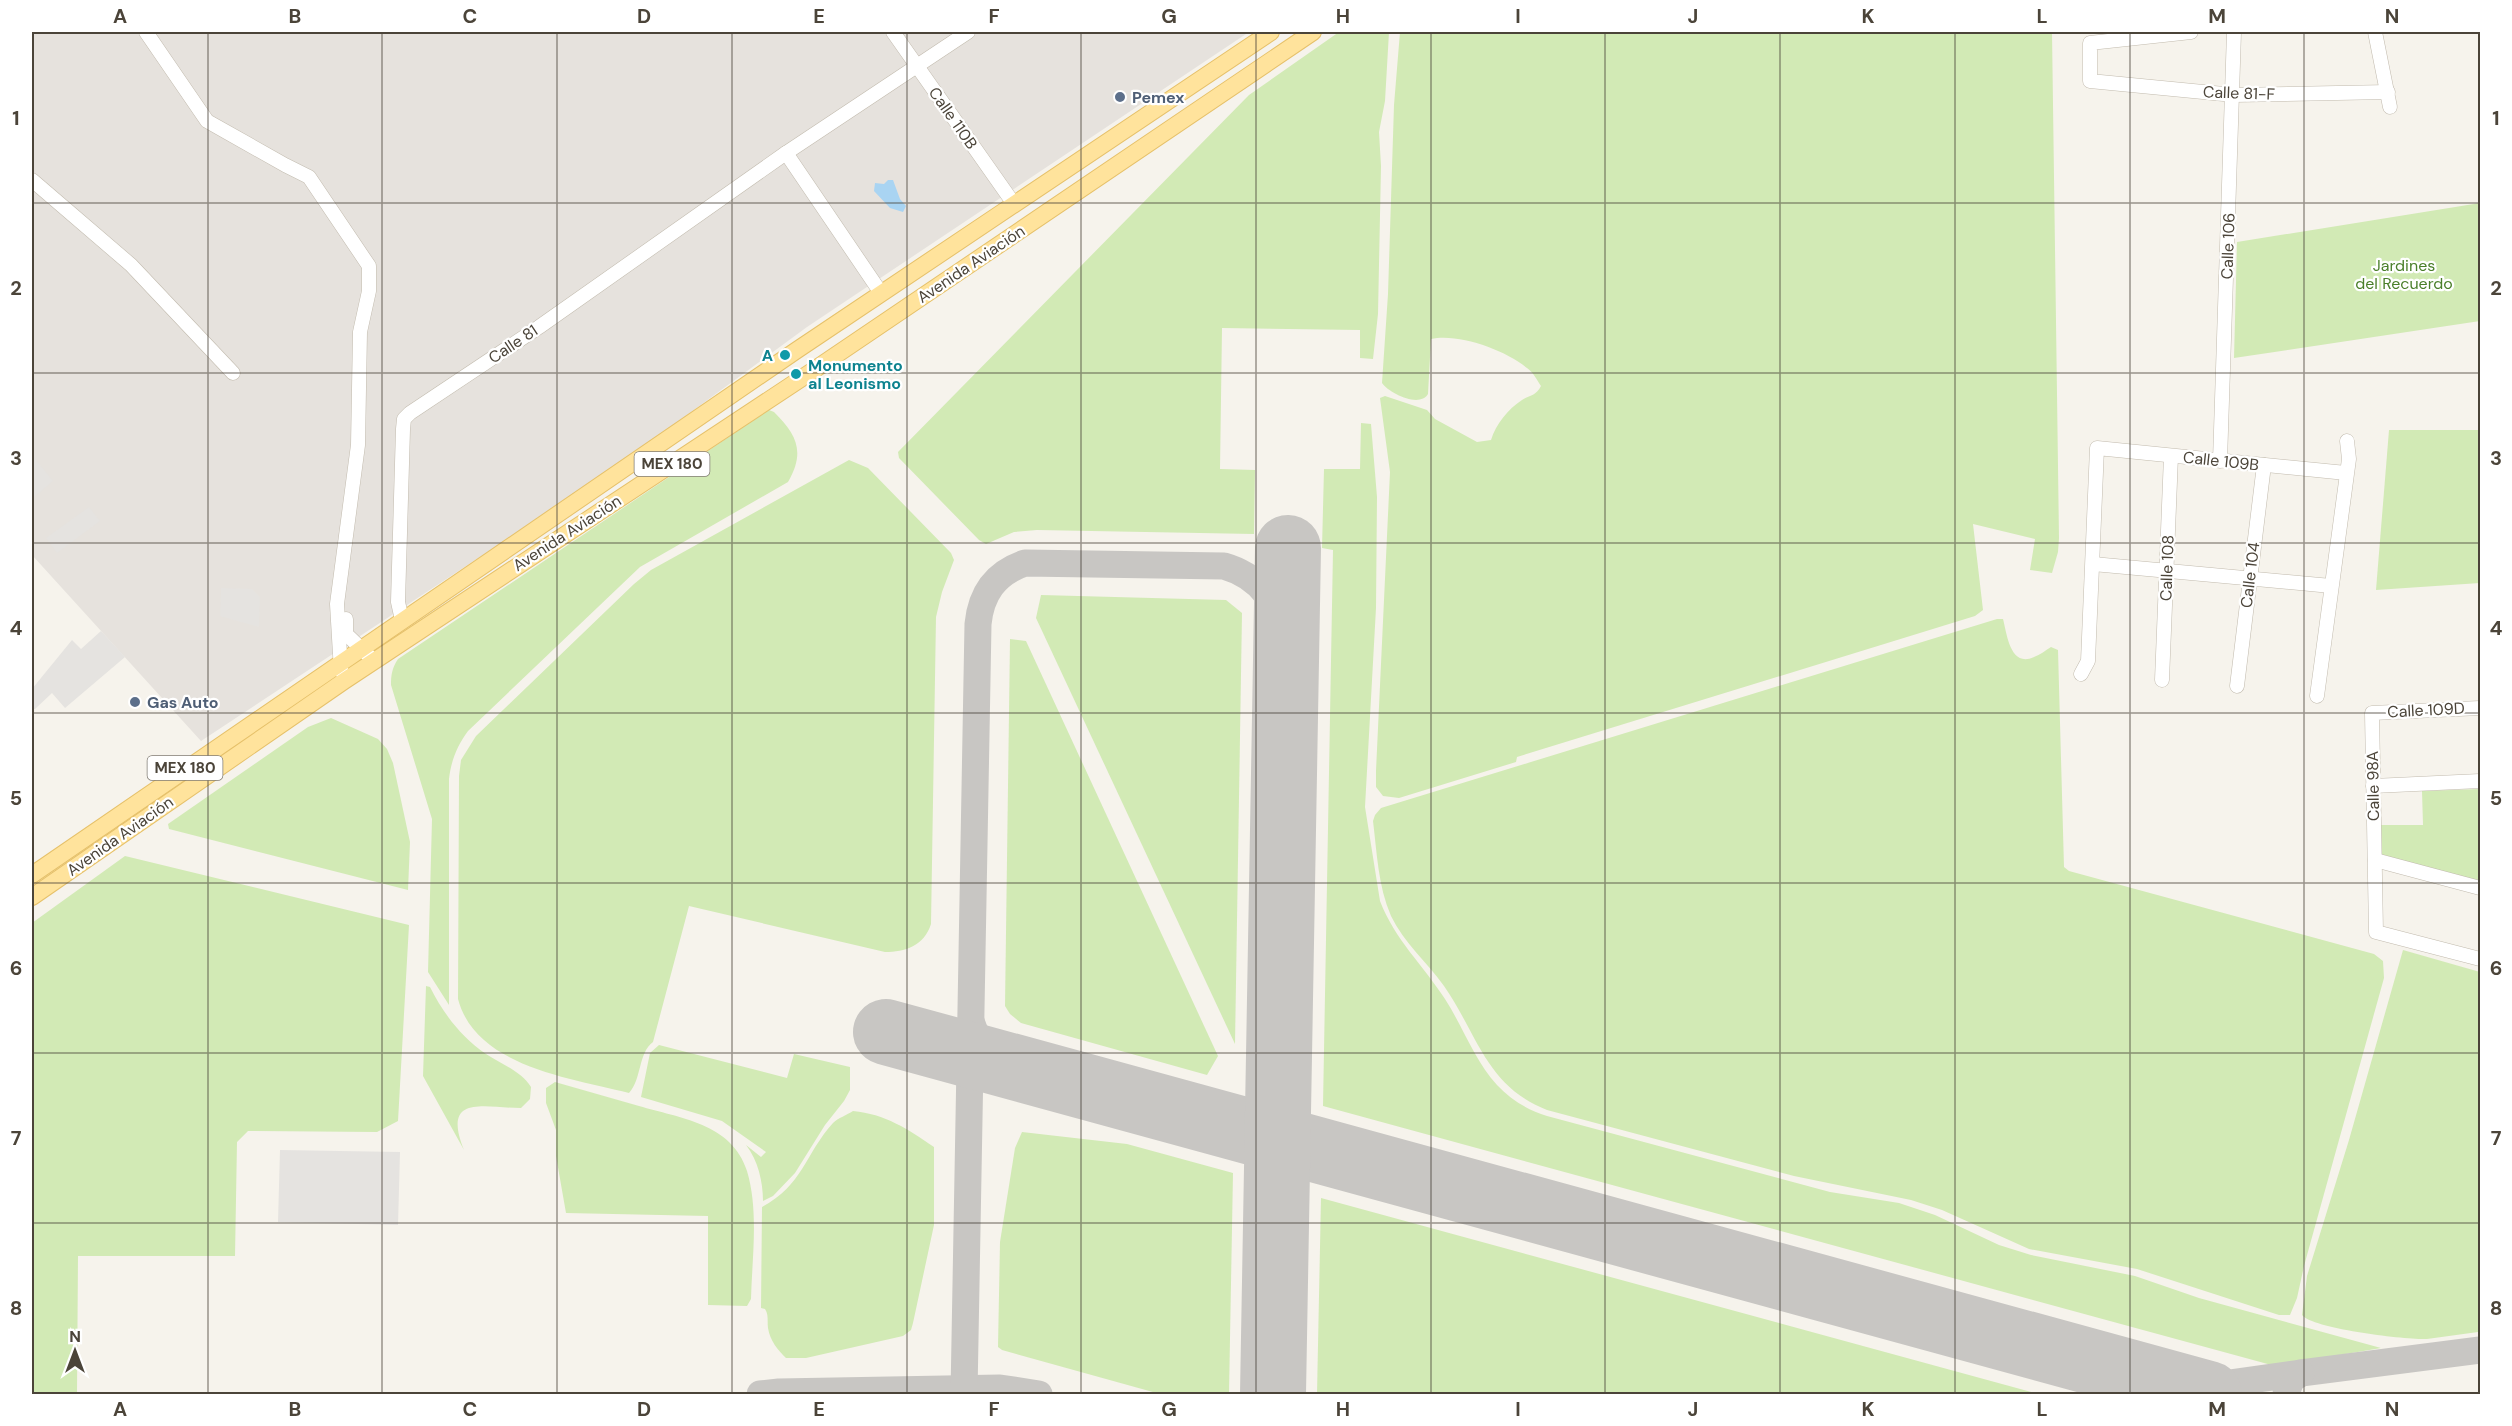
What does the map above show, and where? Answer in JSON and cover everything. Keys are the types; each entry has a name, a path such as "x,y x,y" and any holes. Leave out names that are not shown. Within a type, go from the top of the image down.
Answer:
{"main road":[{"name":"Avenida Aviación","path":"32,875 881,293 1271,32"},
{"name":"Avenida Aviación","path":"32,897 344,681 812,372 1313,32"}],"street":[{"path":"147,32 207,121 309,177 369,266 369,291 360,332 358,445 343,575 337,604 339,663 344,681"},
{"name":"Calle 110B","path":"893,32 1014,204"},
{"name":"Calle 81","path":"402,620 398,602 404,419 786,153 968,32"},
{"name":"Calle 81-F","path":"2191,32 2090,43 2090,81 2234,95 2388,92"},
{"name":"Calle 106","path":"2220,461 2235,32"},
{"path":"2375,32 2390,107"},
{"path":"786,153 881,293"},
{"path":"32,180 131,265 233,373"},
{"path":"2317,696 2349,459 2347,441"},
{"name":"Calle 109B","path":"2093,564 2097,448 2346,473"},
{"name":"Calle 108","path":"2162,680 2171,456"},
{"name":"Calle 104","path":"2237,686 2264,465"},
{"path":"2081,674 2088,661 2093,564 2331,586"},
{"path":"343,575 346,634 374,661"},
{"name":"Calle 109D","path":"2372,713 2481,708"},
{"name":"Calle 98A","path":"2372,713 2376,932 2481,959"},
{"path":"2373,786 2481,781"},
{"path":"2375,860 2481,888"}],"shaded area":[{"path":"32,32 1249,32 807,327 619,465 201,741 32,555"},
{"path":"32,455 53,481 32,499"},
{"path":"89,507 100,521 57,553 46,538"},
{"path":"221,588 252,589 260,597 259,627 220,616"},
{"path":"101,631 125,657 65,708 52,693 35,709 32,709 32,689 72,640 81,649"},
{"path":"280,1150 400,1152 398,1225 278,1222"}],"green space":[{"path":"1339,32 1389,32 1385,101 1379,132 1381,166 1378,314 1373,359 1360,358 1360,330 1222,328 1220,469 1255,470 1254,534 1037,530 1014,532 986,544 979,540 899,458 898,452 1249,95"},
{"path":"1400,32 2052,32 2059,538 2052,573 2030,570 2035,539 1973,524 1983,610 1975,616 1517,757 1516,762 1399,798 1383,796 1376,787 1376,771 1390,472 1380,398 1385,396 1427,410 1435,419 1477,442 1491,440 1507,412 1522,400 1535,394 1541,386 1535,376 1518,361 1481,344 1455,338 1431,339 1428,394 1424,398 1412,400 1405,398 1382,383 1388,294 1394,105"},
{"name":"Jardines del Recuerdo","path":"2480,203 2480,321 2234,358 2237,242"},
{"path":"769,410 774,412 788,428 796,444 796,461 788,482 640,567 468,731 461,742 453,760 449,779 449,1005 428,972 432,819 391,685 396,662"},
{"path":"1361,423 1371,424 1377,497 1376,608 1365,807 1380,901 1393,928 1437,987 1482,1065 1502,1090 1520,1104 1547,1116 1830,1192 1899,1203 1935,1215 1999,1245 2031,1255 2135,1276 2199,1298 2381,1348 2275,1366 1323,1106 1333,550 1322,548 1324,469 1360,469"},
{"path":"2389,430 2480,430 2480,583 2376,590"},
{"path":"849,460 868,468 951,553 954,560 942,592 936,617 931,924 928,932 919,943 913,946 900,951 885,952 689,906 653,1042 645,1053 636,1081 629,1093 554,1075 505,1055 484,1040 468,1022 458,999 461,760 476,736 651,570"},
{"path":"1041,595 1226,600 1242,613 1235,1044 1036,618"},
{"path":"2003,619 2011,648 2020,658 2034,657 2051,647 2058,650 2064,867 2069,871 2374,954 2383,961 2384,978 2297,1298 2290,1315 2279,1315 2137,1269 2029,1249 1942,1210 1911,1200 1794,1176 1547,1110 1526,1100 1497,1073 1485,1057 1444,986 1402,935 1391,916 1381,881 1373,821 1381,808"},
{"path":"1010,639 1026,641 1218,1056 1207,1075 1021,1023 1010,1014 1005,1006"},
{"path":"331,718 378,739 387,749 393,763 410,842 408,890 169,829 168,824 308,727"},
{"path":"2480,789 2480,882 2381,855 2379,825 2423,825 2422,791"},
{"path":"125,856 409,925 398,1121 377,1132 248,1131 237,1142 235,1256 78,1256 77,1394 32,1394 32,923"},
{"path":"2403,950 2480,972 2480,1323 2478,1332 2427,1339 2382,1336 2341,1329 2323,1325 2302,1315 2307,1276 2349,1140"},
{"path":"426,986 430,987 447,1015 469,1040 486,1054 516,1072 531,1087 530,1099 521,1108 481,1106 462,1112 458,1119 458,1132 464,1150 423,1076"},
{"path":"659,1045 787,1078 794,1054 850,1067 850,1090 795,1173 773,1196 763,1201 759,1171 746,1145 761,1157 766,1152 722,1121 641,1097 650,1053"},
{"path":"555,1082 687,1119 717,1133 729,1142 740,1155 747,1171 753,1202 751,1299 747,1306 708,1305 708,1216 566,1213 556,1156 556,1130 546,1103 546,1088"},
{"path":"853,1111 886,1119 934,1147 934,1225 913,1323 911,1330 903,1336 806,1358 786,1358 772,1341 766,1311 761,1308 762,1207 776,1198 795,1179 833,1123"},
{"path":"1022,1132 1127,1144 1233,1173 1229,1394 1160,1394 998,1347 1000,1242 1015,1148"},
{"path":"1321,1198 2039,1394 1317,1394"}],"water":[{"path":"888,180 893,180 900,199 906,206 903,212 890,208 874,191 875,183 884,184"}],"taxiway":[{"path":"964,1394 978,624 982,603 991,586 998,579 1014,567 1025,563 1224,566 1249,577 1267,594 1279,616 1286,642"},
{"path":"971,1021 983,1044 1016,1068"},
{"path":"2301,1373 2480,1350"},
{"path":"2168,1383 2215,1385 2301,1373 2291,1380 2286,1394"},
{"path":"760,1394 1000,1388 1039,1394"}],"runway":[{"path":"1273,1394 1288,548"},
{"path":"886,1032 2209,1394"}],"place":[{"name":"Pemex","path":"1120,97"},
{"name":"A","path":"785,355"},
{"name":"Monumento al Leonismo","path":"796,374"},
{"name":"Gas Auto","path":"135,702"}]}
